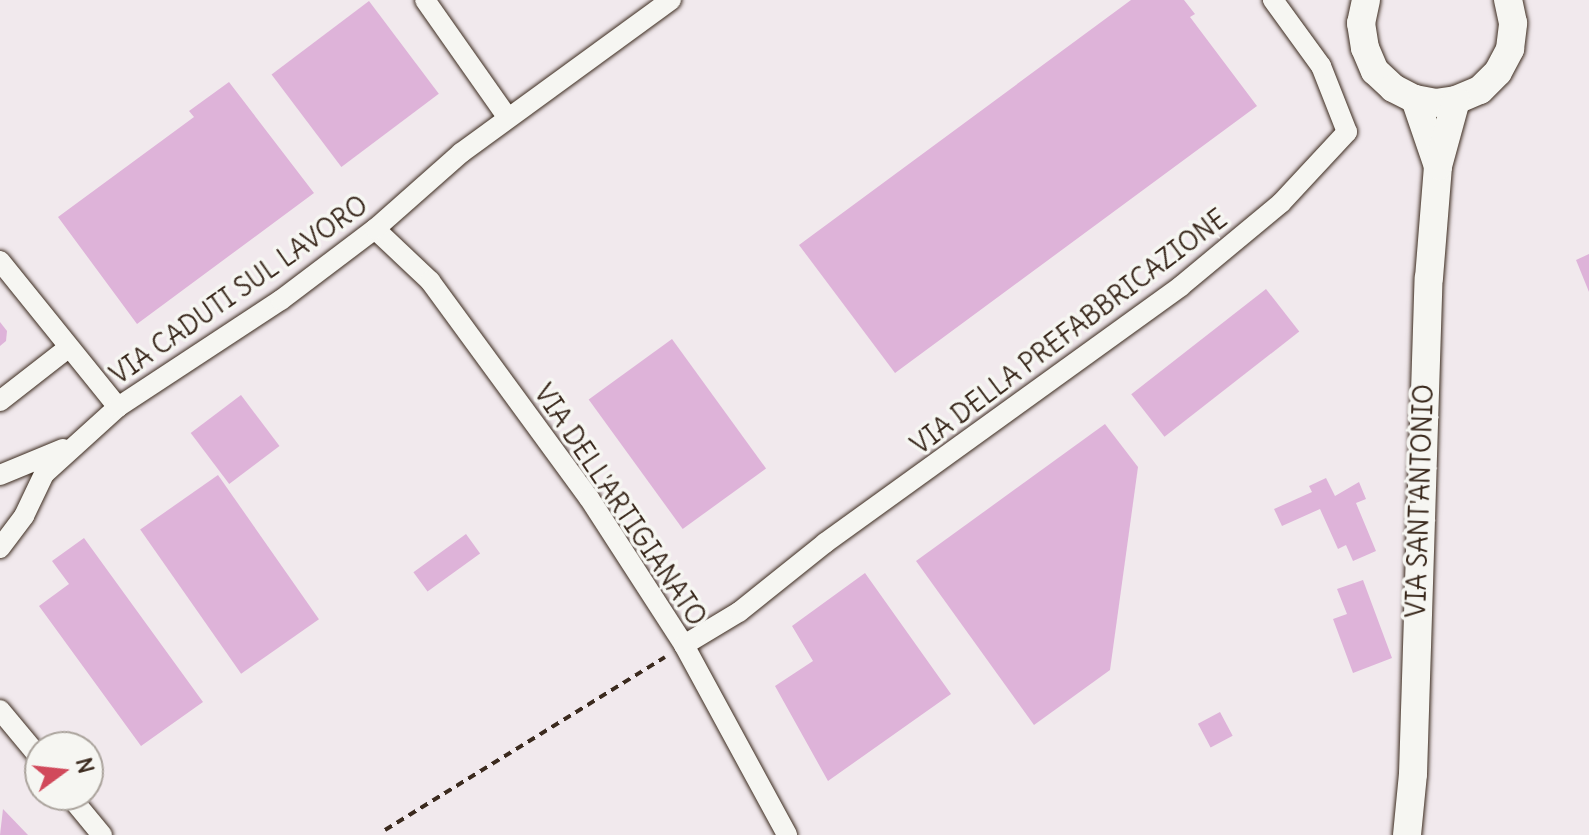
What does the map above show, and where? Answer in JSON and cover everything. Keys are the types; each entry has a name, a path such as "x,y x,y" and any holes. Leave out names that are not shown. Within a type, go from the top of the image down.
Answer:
{"main road":[{"path":"1366,0 1361,23 1365,48 1375,71 1393,88 1415,99 1435,103 1456,100 1480,90 1498,72 1510,49 1513,23 1508,0"},
{"name":"VIA SANT'ANTONIO","path":"1415,99 1438,166"},
{"name":"VIA SANT'ANTONIO","path":"1407,835 1413,774 1424,362 1438,166 1456,100"}],"street":[{"path":"425,0 508,118"},
{"name":"VIA CADUTI SUL LAVORO","path":"0,548 24,516 44,474 118,407 281,300 375,229 508,118 671,0"},
{"name":"VIA DELLA PREFABBRICAZIONE","path":"684,645 739,612 825,543 1181,286 1281,203 1347,132 1321,66 1273,0"},
{"name":"VIA DELL'ARTIGIANATO","path":"375,229 430,281 589,498 684,645 787,835"},
{"path":"0,261 118,407"},
{"path":"0,401 68,348"},
{"name":"VIA CADUTI SUL LAVORO","path":"0,475 74,444"},
{"path":"0,691 6,716 24,738"},
{"path":"82,811 102,835"}],"path":[{"path":"385,830 684,645"}],"building":[{"path":"1131,0 1184,0 1195,14 1190,17 1257,106 895,373 799,245"},
{"path":"369,1 439,94 341,167 272,74"},
{"path":"229,82 314,193 137,324 58,217 194,117 189,111"},
{"path":"1589,254 1589,292 1576,260"},
{"path":"1266,289 1299,332 1164,437 1131,394"},
{"path":"0,322 7,331 6,341 0,346"},
{"path":"672,339 766,468 683,529 589,400"},
{"path":"241,395 280,446 229,484 191,433"},
{"path":"1105,424 1138,467 1110,670 1034,725 916,561"},
{"path":"218,475 319,619 241,674 140,529"},
{"path":"1326,478 1335,496 1359,482 1366,499 1356,503 1376,551 1353,561 1346,545 1338,549 1320,509 1282,526 1274,509 1312,492 1309,486"},
{"path":"466,534 480,553 428,592 413,572"},
{"path":"84,538 203,702 141,746 39,606 69,584 52,561"},
{"path":"865,573 951,694 828,781 775,686 813,661 792,626"},
{"path":"1363,580 1392,658 1353,673 1333,619 1347,614 1337,589"},
{"path":"1220,712 1233,736 1211,748 1198,724"},
{"path":"3,809 28,835 0,835"}]}
